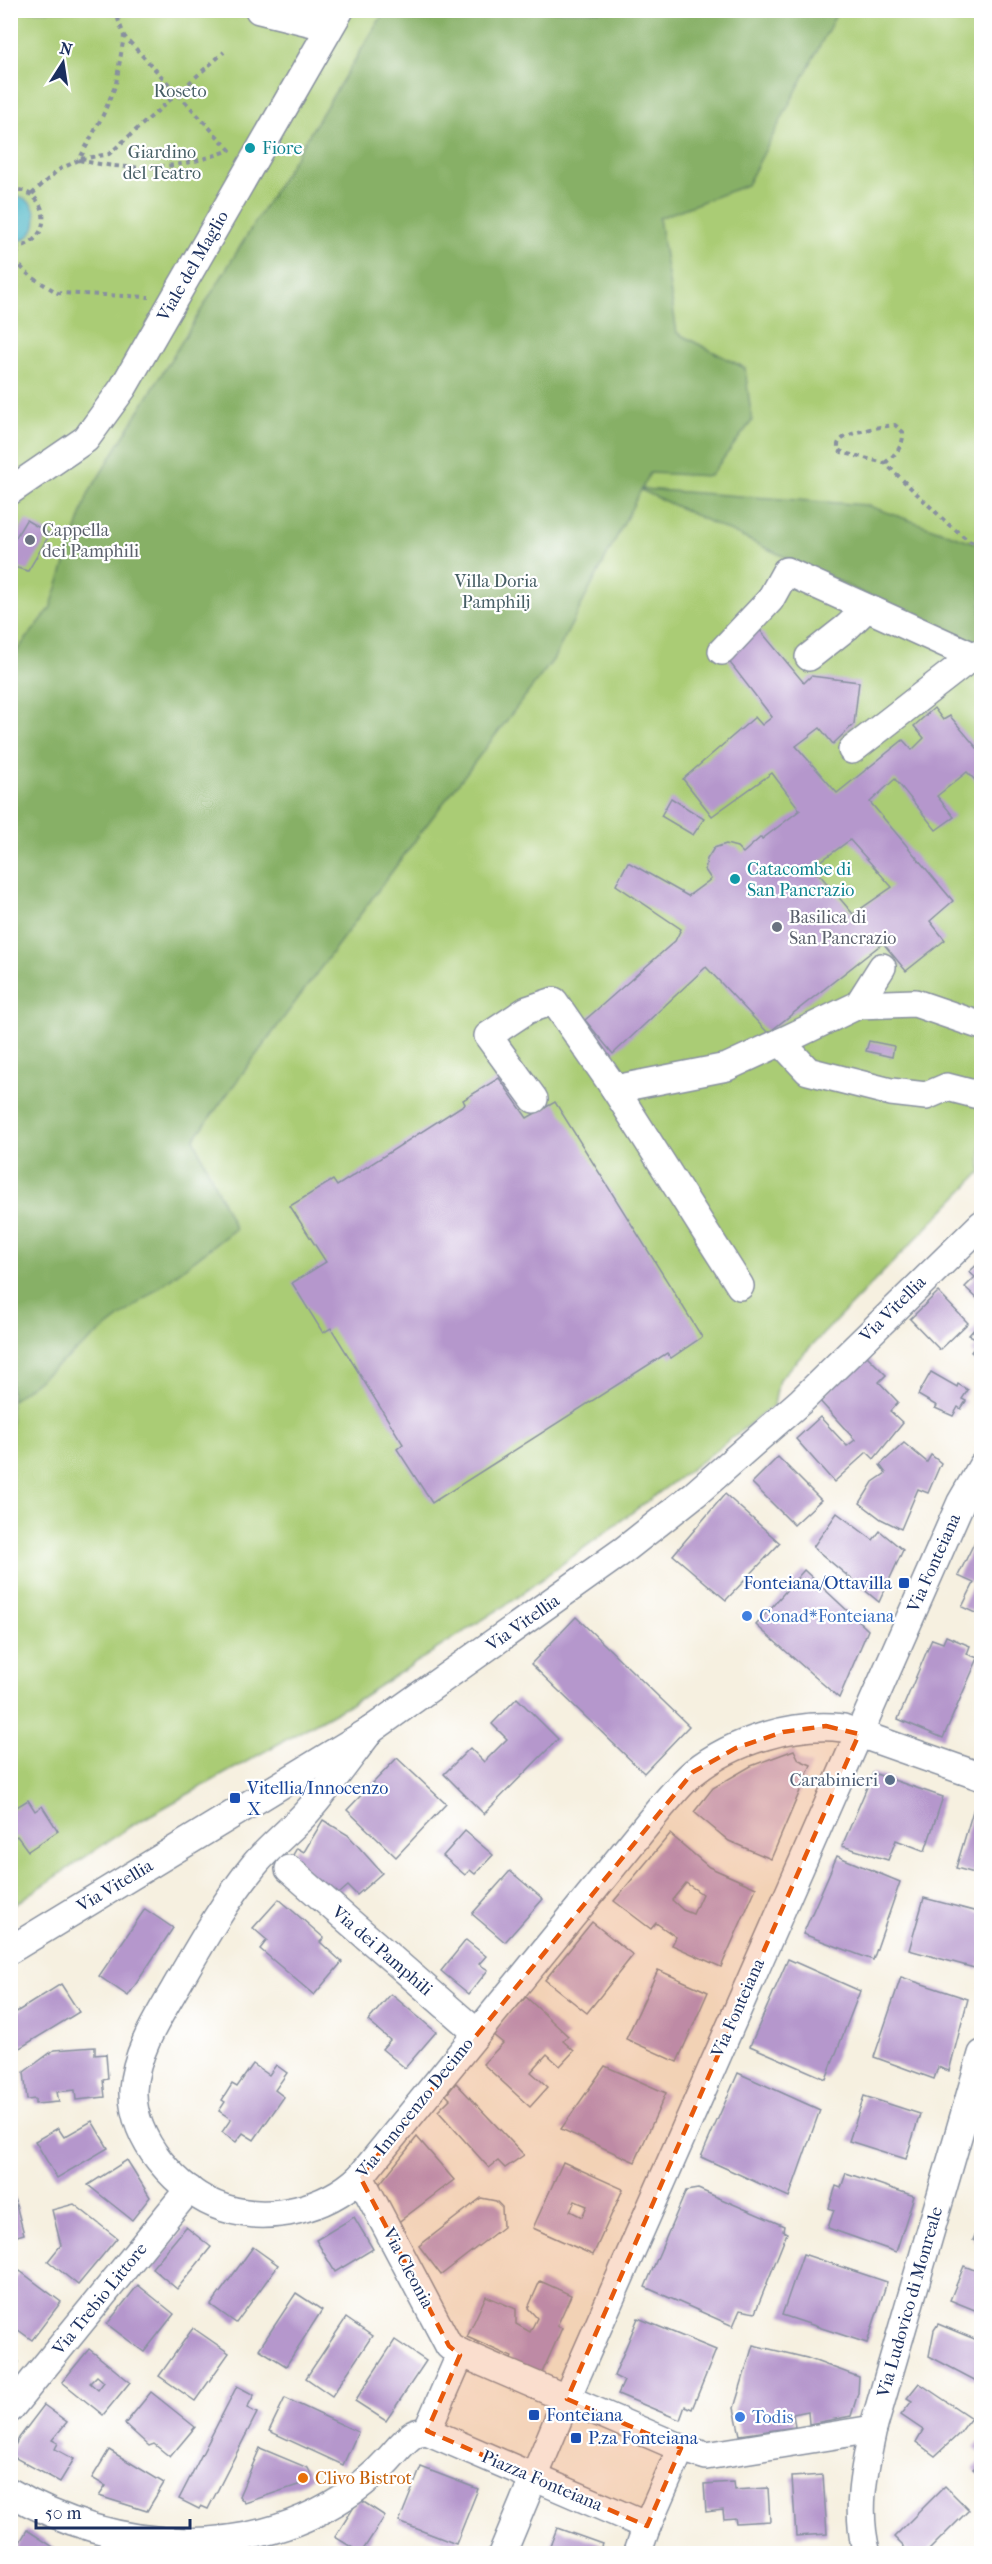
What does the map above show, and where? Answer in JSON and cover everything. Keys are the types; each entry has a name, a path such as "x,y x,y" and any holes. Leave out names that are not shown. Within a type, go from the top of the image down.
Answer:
{"street":[{"path":"260,10 334,19"},
{"name":"Viale del Maglio","path":"10,491 86,439 123,388 334,19"},
{"path":"722,651 770,600 786,571 977,658 852,750"},
{"path":"809,657 867,608"},
{"path":"858,1005 882,966"},
{"path":"534,1099 488,1036 527,1010 554,1001 615,1089 728,1067 858,1005 915,1003 981,1026"},
{"path":"781,1042 808,1071 891,1092 926,1096 947,1088 981,1096"},
{"path":"611,1083 740,1286"},
{"name":"Via Vitellia","path":"10,1950 371,1730 614,1557 695,1494 801,1401 981,1224"},
{"name":"Via Fonteiana","path":"502,2553 567,2399 961,1502 981,1466"},
{"name":"Via Innocenzo Decimo","path":"371,1730 313,1804 257,1862 238,1887 167,2002 143,2050 136,2070 133,2091 138,2121 155,2155 174,2177 214,2204 237,2211 283,2212 306,2208 332,2198 360,2177 662,1806 693,1772 736,1748 783,1732 826,1726 843,1728 981,1777"},
{"name":"Via dei Pamphili","path":"289,1869 476,2032"},
{"name":"Via Ludovico di Monreale","path":"867,2553 861,2522 861,2503 863,2475 873,2429 981,2054"},
{"name":"Via Cleonia","path":"360,2177 449,2346 461,2353"},
{"name":"Via Trebio Littore","path":"10,2409 189,2189"},
{"path":"10,2492 67,2520 126,2537 170,2542 232,2538 287,2525 329,2505 355,2489 384,2465 413,2434 427,2431 461,2353 681,2448 706,2456 873,2429"},
{"name":"Piazza Fonteiana","path":"427,2431 647,2526"},
{"path":"637,2553 681,2448"}],"path":[{"path":"80,160 116,84 124,36 118,13 112,10"},
{"path":"80,160 112,167 161,168 205,159 230,150 124,36"},
{"path":"32,194 58,170 80,160 109,154 224,52"},
{"path":"10,189 32,194 43,210 44,220 37,238 20,248 12,260 30,276 58,293 176,297"},
{"path":"10,248 20,248"},
{"path":"885,464 902,443 903,432 895,425 874,428 852,435 841,440 838,445 838,450 844,453 885,464 948,524 969,541 981,546"}],"highlighted area":[{"path":"826,1726 859,1734 567,2399 681,2448 647,2526 427,2431 460,2355 449,2346 360,2177 693,1772 736,1748 783,1732"}],"green space":[{"name":"Villa Doria Pamphilj","path":"11,11 981,11 981,1172 779,1379 774,1405 710,1455 512,1601 359,1699 131,1826 11,1907"},
{"path":"385,11 838,11 747,185 659,218 677,333 745,368 752,421 710,476 650,473 642,489 866,505 981,545 981,648 641,490 553,660 425,827 194,1139 235,1229 11,1401 11,658 50,609 88,494"}],"water":[{"path":"11,196 22,197 30,203 34,210 36,219 34,228 30,235 22,240 11,241"}],"building":[{"name":"Cappella dei Pamphili","path":"26,520 50,534 28,571 10,566 10,547"},
{"path":"759,629 804,683 811,676 859,682 854,724 833,744 820,728 796,746 837,793 903,740 912,750 924,738 914,726 934,708 943,720 950,716 982,754 982,787 967,772 937,796 954,817 936,830 895,779 870,802 953,901 930,921 945,940 906,971 883,943 768,1033 706,967 613,1054 585,1020 675,941 681,929 616,885 628,862 688,896 711,879 705,870 707,859 714,848 726,844 737,847 743,853 761,837 762,839 800,810 772,773 712,816 683,779 755,717 762,725 772,717 724,655","holes":["850,840 892,887 853,914 813,867"]},
{"path":"671,798 704,819 693,835 661,816"},
{"path":"869,1041 894,1046 892,1057 866,1051"},
{"path":"499,1078 527,1118 555,1102 702,1337 671,1358 667,1353 432,1503 397,1449 403,1444 331,1328 323,1333 292,1283 326,1262 290,1206 333,1180 337,1186 465,1104 463,1100"},
{"path":"982,1260 982,1303 965,1287 975,1277 969,1272"},
{"path":"938,1292 968,1323 940,1350 910,1319"},
{"path":"982,1320 982,1366 975,1362 978,1358 971,1352 980,1340 969,1335"},
{"path":"865,1354 886,1375 879,1382 898,1402 890,1411 903,1423 874,1459 867,1452 834,1482 796,1439 820,1417 847,1446 855,1440 819,1400"},
{"path":"931,1372 957,1387 958,1384 968,1390 962,1399 966,1401 961,1409 958,1407 953,1416 935,1408 937,1406 918,1395"},
{"path":"904,1443 927,1462 931,1455 941,1463 928,1493 918,1489 901,1529 881,1519 860,1503 873,1482 886,1473 880,1465"},
{"path":"778,1457 821,1500 794,1525 752,1483"},
{"path":"725,1494 780,1543 726,1600 673,1555"},
{"path":"837,1513 873,1540 880,1531 903,1550 879,1602 813,1547"},
{"path":"982,1527 982,1616 962,1607 974,1583 958,1576"},
{"path":"804,1570 868,1630 839,1698 756,1625"},
{"path":"576,1617 689,1726 644,1773 531,1664"},
{"path":"946,1636 970,1646 967,1654 978,1658 943,1738 898,1719 932,1639 943,1643"},
{"path":"517,1698 558,1739 484,1814 444,1774 470,1748 484,1762 507,1739 492,1724"},
{"path":"982,1739 982,1754 976,1752"},
{"path":"794,1750 799,1760 811,1765 771,1859 729,1841 694,1812 713,1788 751,1766"},
{"path":"397,1758 446,1804 396,1857 347,1810"},
{"path":"873,1773 943,1797 925,1851 896,1840 888,1860 842,1846"},
{"path":"28,1800 35,1811 42,1806 58,1831 28,1851 17,1836 10,1840 10,1811"},
{"path":"975,1804 982,1806 982,1875 956,1868"},
{"path":"323,1820 348,1835 382,1873 357,1895 348,1886 333,1899 293,1855 297,1848 304,1852"},
{"path":"465,1831 493,1855 475,1874 470,1870 465,1875 443,1856"},
{"path":"670,1834 709,1867 756,1888 721,1967 672,1945 676,1937 656,1923 651,1929 614,1901","holes":["686,1883 702,1894 693,1914 683,1910 672,1900"]},
{"path":"837,1856 900,1882 873,1960 803,1934"},
{"path":"510,1871 543,1899 505,1942 472,1914"},
{"path":"924,1898 982,1913 982,1956 978,1969 909,1950"},
{"path":"279,1899 324,1938 320,1942 342,1962 314,1995 260,1949 267,1940 253,1928"},
{"path":"145,1909 173,1928 128,1996 99,1976"},
{"path":"592,1922 633,1955 587,2013 545,1980"},
{"path":"466,1940 486,1956 479,1964 488,1970 469,1994 441,1971"},
{"path":"788,1959 860,1991 826,2079 750,2046"},
{"path":"658,1970 708,1992 677,2062 626,2039"},
{"path":"901,1977 968,1999 949,2071 938,2067 934,2079 874,2057"},
{"path":"61,1984 79,2012 10,2054 10,2016"},
{"path":"391,1994 436,2032 405,2068 382,2049 390,2040 368,2021"},
{"path":"526,1997 568,2036 563,2041 574,2051 560,2066 547,2054 531,2072 548,2087 530,2107 483,2064 503,2043 492,2034"},
{"path":"95,2047 95,2055 106,2054 108,2079 103,2080 105,2097 76,2100 75,2090 57,2092 59,2102 35,2104 35,2099 27,2100 24,2072 54,2050"},
{"path":"253,2064 269,2075 276,2065 287,2073 275,2090 284,2097 254,2140 243,2133 236,2142 222,2132 231,2119 219,2111 225,2102 222,2100 232,2084 237,2087"},
{"path":"605,2066 666,2093 635,2162 561,2129"},
{"path":"738,2073 820,2110 789,2197 701,2157"},
{"path":"456,2083 524,2155 505,2168 498,2161 489,2168 438,2111 450,2099 446,2095"},
{"path":"864,2096 920,2114 906,2159 849,2141"},
{"path":"92,2121 108,2148 57,2178 35,2141 58,2128 64,2137"},
{"path":"417,2137 454,2180 397,2223 378,2186"},
{"path":"127,2160 150,2197 132,2220 88,2185"},
{"path":"563,2162 623,2189 593,2255 533,2228","holes":["575,2201 587,2206 582,2217 570,2211"]},
{"path":"846,2173 914,2196 896,2252 828,2228 834,2210 829,2208 836,2186 841,2188"},
{"path":"10,2183 24,2234 10,2238"},
{"path":"698,2189 784,2226 783,2231 787,2233 755,2313 740,2310 733,2326 645,2287 686,2191"},
{"path":"481,2198 496,2201 502,2207 503,2227 441,2275 419,2246"},
{"path":"74,2204 117,2238 78,2285 48,2261 61,2245 52,2210"},
{"path":"354,2217 373,2249 335,2272 316,2240"},
{"path":"982,2219 982,2243 973,2240"},
{"path":"186,2227 211,2247 177,2289 152,2268"},
{"path":"253,2247 278,2265 236,2323 211,2305"},
{"path":"803,2254 887,2282 867,2343 782,2315"},
{"path":"964,2266 982,2273 982,2313 950,2300"},
{"path":"20,2271 61,2302 32,2340 10,2324 10,2284"},
{"path":"540,2281 571,2295 557,2326 562,2328 541,2375 510,2361 512,2357 467,2337 486,2296 516,2309 516,2324 530,2332 537,2318 528,2308"},
{"path":"138,2285 174,2314 144,2352 107,2324"},
{"path":"296,2293 322,2310 286,2366 259,2349"},
{"path":"346,2318 372,2336 332,2396 306,2378"},
{"path":"638,2318 716,2350 692,2409 685,2406 680,2420 618,2394 624,2381 614,2376"},
{"path":"938,2324 982,2342 982,2384 929,2356 934,2330"},
{"path":"193,2328 229,2353 195,2401 159,2376"},
{"path":"395,2340 426,2361 386,2421 355,2401"},
{"path":"753,2345 807,2358 859,2377 858,2393 851,2416 809,2424 808,2411 793,2414 795,2427 740,2435 734,2408"},
{"path":"89,2349 130,2382 103,2415 62,2382","holes":["97,2376 104,2382 98,2390 90,2383"]},
{"path":"10,2355 19,2362 10,2373"},
{"path":"919,2383 971,2418 960,2433 935,2456 916,2442 923,2430 901,2415 912,2401 907,2398"},
{"path":"237,2386 254,2395 247,2408 257,2413 208,2509 201,2506 199,2509 179,2499"},
{"path":"151,2392 195,2427 170,2457 154,2444 149,2446 125,2424"},
{"path":"285,2398 358,2432 343,2465 269,2431"},
{"path":"44,2405 67,2422 52,2440 58,2443 55,2449 74,2459 60,2482 10,2455 19,2438"},
{"path":"982,2443 982,2454 974,2447"},
{"path":"260,2448 308,2468 312,2477 301,2484 245,2503 239,2496"},
{"path":"109,2450 164,2483 147,2511 99,2496 106,2486 92,2478"},
{"path":"982,2460 982,2477 973,2469"},
{"path":"421,2467 478,2489 456,2544 399,2522"},
{"path":"823,2475 827,2534 796,2536 792,2477"},
{"path":"733,2482 734,2490 768,2488 770,2521 736,2523 735,2518 724,2519 723,2510 706,2512 704,2484"},
{"path":"945,2486 969,2510 925,2554 911,2554 894,2537"},
{"path":"359,2499 385,2516 361,2553 335,2537"},
{"path":"557,2528 602,2544 598,2554 547,2554"},
{"path":"27,2530 64,2554 13,2554"}],"place":[{"name":"Fiore","path":"250,148"},
{"name":"Cappella dei Pamphili","path":"30,540"},
{"name":"Catacombe di San Pancrazio","path":"735,879"},
{"name":"Basilica di San Pancrazio","path":"777,927"},
{"name":"Fonteiana/Ottavilla","path":"904,1583"},
{"name":"Conad*Fonteiana","path":"747,1616"},
{"name":"Carabinieri","path":"890,1780"},
{"name":"Vitellia/Innocenzo X","path":"235,1798"},
{"name":"Fonteiana","path":"534,2415"},
{"name":"Todis","path":"740,2417"},
{"name":"P.za Fonteiana","path":"576,2438"},
{"name":"Clivo Bistrot","path":"303,2478"}],"park label":[{"name":"Roseto","path":"180,91"},
{"name":"Giardino del Teatro","path":"162,162"}]}
